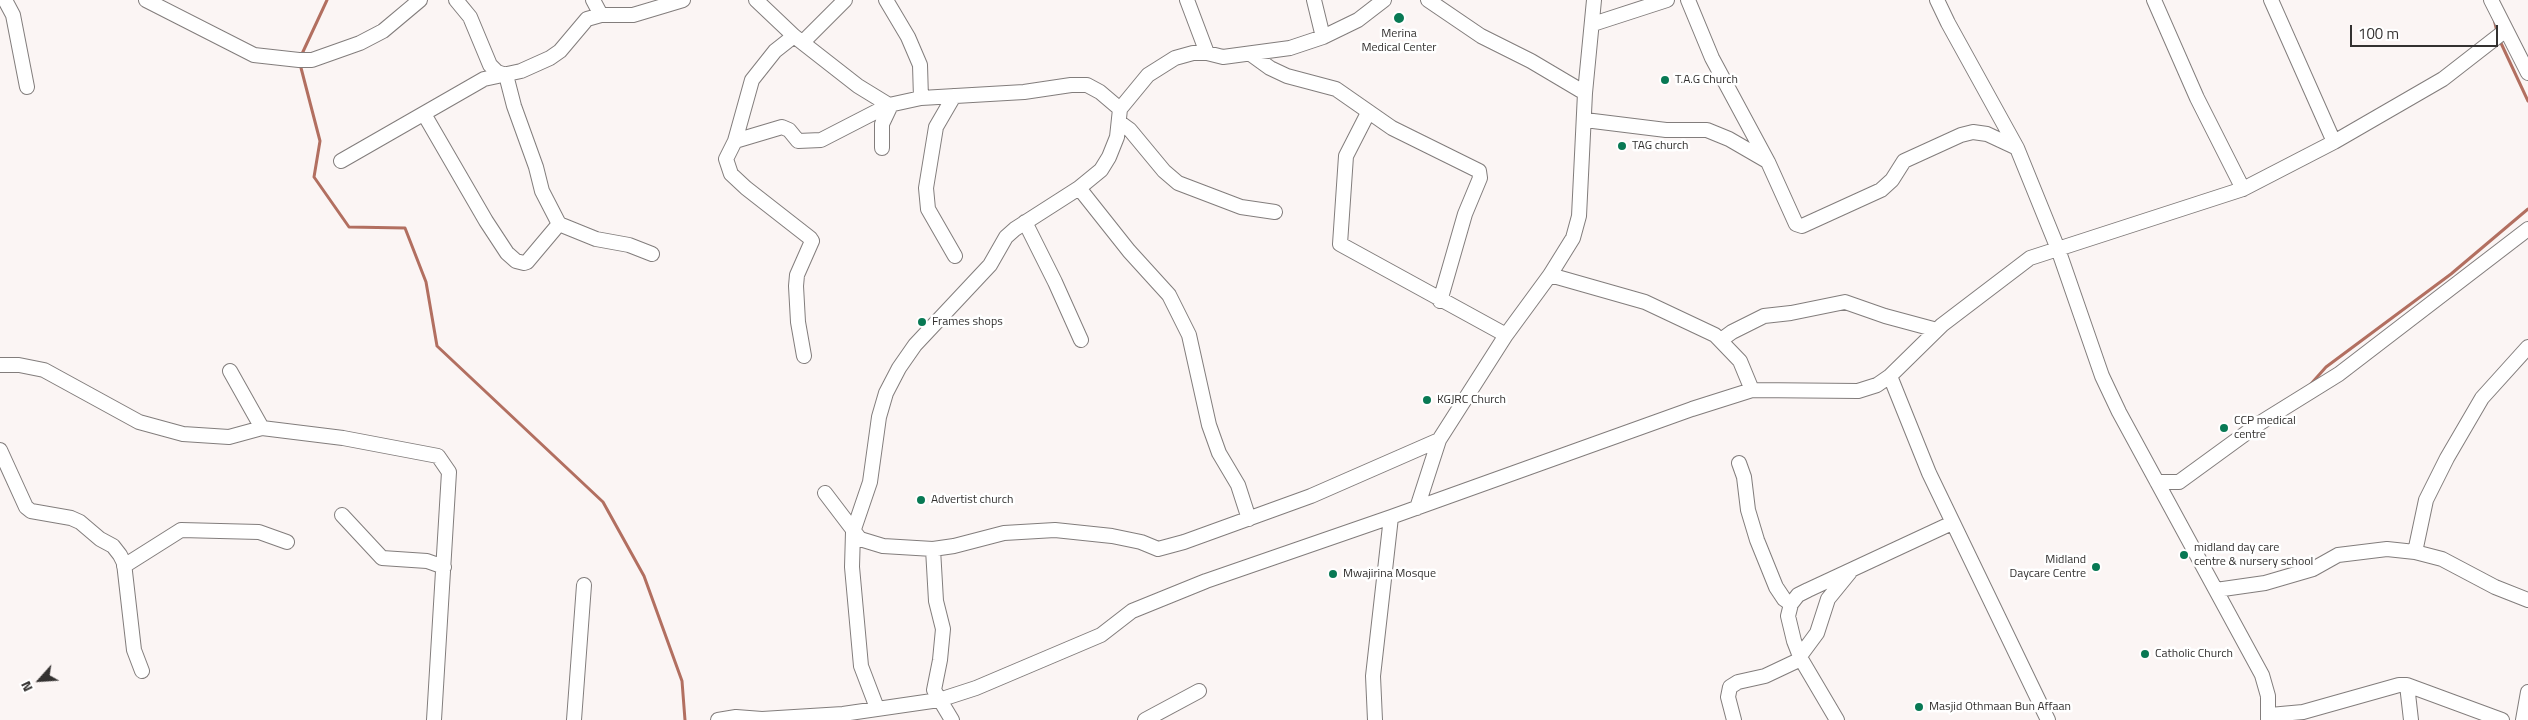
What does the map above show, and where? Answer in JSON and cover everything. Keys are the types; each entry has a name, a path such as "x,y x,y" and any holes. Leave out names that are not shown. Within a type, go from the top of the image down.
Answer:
{"street":[{"path":"5,0 13,15 27,87"},
{"path":"146,0 261,56 286,60 312,60 360,43 383,31 420,0"},
{"path":"456,0 470,17 490,65 497,72 506,75"},
{"path":"593,0 601,15"},
{"path":"341,161 484,80 521,71 550,58 560,50 587,19 601,15 626,17 683,0"},
{"path":"804,356 798,322 796,286 797,275 812,242 810,238 731,174 726,159 735,141 752,80 775,51 799,39 845,0"},
{"path":"886,0 908,37 920,65 921,98"},
{"path":"1187,0 1207,53"},
{"path":"1314,0 1323,37"},
{"path":"877,708 861,666 852,567 853,532 870,482 879,417 886,393 899,368 935,323 990,265 1006,237 1025,222 1080,188 1101,170 1109,157 1117,137 1119,115 1148,75 1161,66 1193,53 1207,53 1223,57 1252,55 1290,48 1323,37 1368,15 1384,0"},
{"path":"1428,0 1481,36 1531,61 1585,94"},
{"path":"1418,508 1439,440 1506,335 1567,250 1577,225 1585,120 1585,94 1594,0"},
{"path":"1593,24 1667,0"},
{"path":"1688,0 1712,58 1768,162 1796,224 1802,226 1881,190 1892,180 1904,161 1961,135 1973,132 1987,134 2017,148"},
{"path":"1938,0 1948,23 2017,148 2058,248 2102,376 2157,482 2262,675 2268,696 2269,718 2303,712 2399,685 2408,685 2502,720"},
{"path":"2154,0 2197,98 2243,189"},
{"path":"2271,0 2334,142"},
{"path":"2491,0 2528,73"},
{"path":"762,2 799,39 858,86 890,105"},
{"path":"718,720 736,717 762,719 843,714 939,700 976,688 1102,635 1132,611 1152,602 1287,552 1418,508 1692,409 1752,390 1858,390 1877,385 1890,376 1937,330 2030,258 2243,189 2334,142 2443,79 2506,30"},
{"path":"1252,55 1270,68 1287,76 1336,89 1368,113 1420,143 1480,173 1480,178 1465,214 1440,301"},
{"path":"506,75 514,106 536,167 542,191 559,224 596,239 629,245 652,254"},
{"path":"735,141 782,126 789,130 798,141 821,140 890,105 921,98 1024,92 1071,85 1087,85 1100,92 1164,171 1178,182 1241,207 1275,212"},
{"path":"954,96 936,127 926,188 930,214 955,256"},
{"path":"882,148 882,124 890,105"},
{"path":"1368,113 1346,156 1340,244 1440,301 1506,335"},
{"path":"424,114 486,221 507,253 516,261 527,262 559,224"},
{"path":"1585,120 1666,130 1707,130 1729,139 1768,162"},
{"path":"1080,188 1129,251 1168,295 1175,307 1189,335 1209,425 1219,452 1238,485 1249,519"},
{"path":"1025,222 1081,340"},
{"path":"2157,482 2179,482 2260,423 2339,374 2528,229"},
{"path":"1550,275 1645,302 1691,322 1721,340 1740,361 1752,390"},
{"path":"1721,340 1732,332 1764,316 1800,312 1845,302 1885,316 1937,330"},
{"path":"2415,552 2426,500 2447,458 2482,398 2528,348"},
{"path":"0,365 19,365 44,370 139,422 183,434 229,437 262,428 344,438 438,456 449,472 434,720"},
{"path":"230,371 262,428"},
{"path":"1890,376 1929,473 2048,720"},
{"path":"825,493 860,540 883,546 933,549 954,546 1004,533 1055,530 1112,536 1141,542 1158,549 1184,542 1311,496 1439,440"},
{"path":"0,450 26,507 31,511 71,518 80,522 100,539 113,546 124,566 131,631 142,671"},
{"path":"1739,463 1744,477 1748,510 1757,540 1776,587 1784,599 1791,604"},
{"path":"342,515 382,558 427,561 444,567"},
{"path":"1375,720 1373,676 1392,517"},
{"path":"1837,720 1801,658 1789,628 1788,616 1791,604 1798,595 1952,523"},
{"path":"124,566 181,530 259,532 287,542"},
{"path":"933,549 936,601 943,629 934,690 952,720"},
{"path":"2216,590 2265,583 2313,568 2338,555 2387,549 2415,552 2442,559 2495,587 2528,600"},
{"path":"1734,720 1728,697 1730,687 1738,682 1765,676 1801,658 1817,633 1828,599 1854,569"},
{"path":"574,720 584,585"},
{"path":"2408,685 2411,720"},
{"path":"1145,720 1199,691"},
{"path":"2523,720 2528,692"}],"waterway":[{"path":"301,56 327,0"},
{"path":"2494,19 2497,32"},
{"path":"2500,41 2528,101"},
{"path":"300,64 320,141 314,177 349,227 405,228 426,282 437,346 603,502 644,576 682,681 685,720"},
{"path":"2310,385 2326,367 2451,274 2528,209"}],"place":[{"name":"Merina Medical Center","path":"1399,18"},
{"name":"T.A.G Church","path":"1665,80"},
{"name":"TAG church","path":"1622,146"},
{"name":"Frames shops","path":"922,322"},
{"name":"KGJRC Church","path":"1427,400"},
{"name":"CCP medical centre","path":"2224,428"},
{"name":"Advertist church","path":"921,500"},
{"name":"midland day care centre & nursery school","path":"2184,555"},
{"name":"Midland Daycare Centre","path":"2096,567"},
{"name":"Mwajirina Mosque","path":"1333,574"},
{"name":"Catholic Church","path":"2145,654"},
{"name":"Masjid Othmaan Bun Affaan","path":"1919,707"}]}
